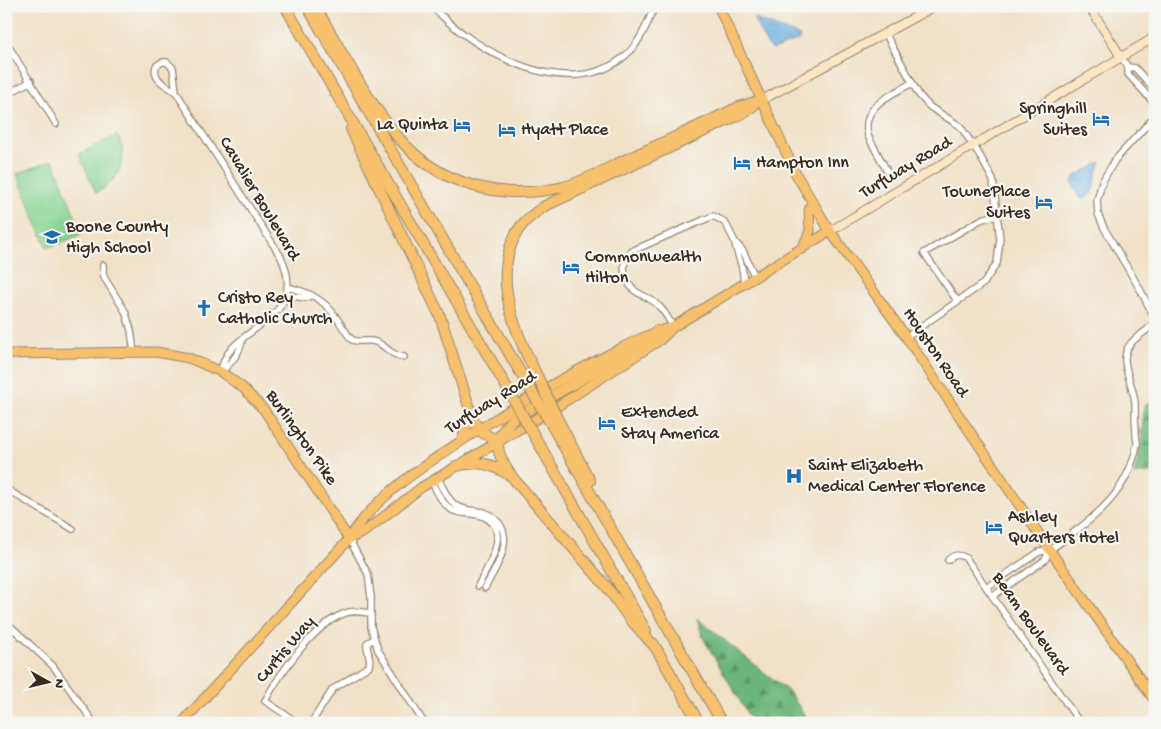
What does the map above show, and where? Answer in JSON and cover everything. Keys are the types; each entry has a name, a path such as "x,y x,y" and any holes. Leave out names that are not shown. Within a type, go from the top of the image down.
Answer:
{"highway":[{"path":"285,6 699,723"},
{"path":"307,6 530,389 552,418 591,484 598,508 722,723"},
{"path":"315,6 367,93 398,138 415,156 430,167 455,180 475,187 518,193 565,186 601,172 739,107 762,100"},
{"path":"552,418 541,384 519,339 510,312 506,276 511,245 518,230 529,218 545,206 741,114 762,100"},
{"path":"344,107 358,144 430,291 440,316 474,422 479,429 498,441"},
{"path":"656,331 619,357 512,419 506,425 497,447 500,458 512,478 606,586 630,619 656,648"},
{"path":"463,439 470,412"},
{"path":"456,466 482,462 512,478"}],"main road":[{"name":"Houston Road","path":"718,6 798,176 830,231 906,338 1155,701"},
{"path":"762,100 934,6"},
{"path":"1089,6 1121,57"},
{"name":"Turfway Road","path":"349,539 364,532 422,487 558,406 660,340 674,326 1155,37"},
{"path":"802,249 810,231 809,211 812,202"},
{"name":"Turfway Road","path":"182,723 349,539 357,524 381,500 426,463 556,382 656,331 674,326"},
{"name":"Burlington Pike","path":"6,354 156,352 199,362 221,372 243,388 264,410 349,539"}],"street":[{"path":"432,6 466,36 506,60 536,71 568,75 603,69 624,57 637,43 656,6"},
{"path":"885,33 919,95 930,107 960,126 974,146 994,180 998,215 1000,246 997,262 984,283 906,338"},
{"path":"6,42 56,124"},
{"path":"1121,57 1128,67 1128,74 1155,104"},
{"name":"Cavalier Boulevard","path":"176,92 173,68 167,62 162,62 156,66 154,73 156,77 176,92 281,257 286,273 288,287 286,295 275,314 242,340 242,346 228,366 221,372"},
{"path":"1128,67 1135,68 1155,90"},
{"path":"6,95 31,82"},
{"path":"888,173 868,136 868,117 878,103 912,83"},
{"path":"993,596 1045,560 1050,550 1106,506 1125,479 1137,442 1134,394 1125,358 1127,349 1132,341 1150,328 1154,316 1104,228 1098,214 1097,201 1102,182 1116,160 1155,116"},
{"path":"958,302 924,253 982,219 998,215"},
{"path":"674,326 661,308 635,290 630,284 624,268 624,263 629,253 713,216 723,221 735,242 743,251 755,277"},
{"path":"735,242 744,270 743,285"},
{"path":"103,265 105,279 128,317 134,352"},
{"path":"288,287 306,291 310,296 325,302 352,340 376,342 394,355 404,357"},
{"path":"286,295 306,298 310,296"},
{"path":"435,480 441,498 452,510 485,517 494,526 497,537 496,551 478,586"},
{"path":"435,480 454,504 462,509 488,514 502,528 505,536 503,551 485,588"},
{"path":"6,489 73,529"},
{"path":"349,539 368,574 371,597 370,613 374,639 383,660 424,723"},
{"path":"987,587 1039,552 1050,550"},
{"name":"Beam Boulevard","path":"948,560 953,555 966,558 1080,723"},
{"name":"Curtis Way","path":"298,723 264,701 276,680 323,626 345,613 354,611 370,613"},
{"path":"6,622 53,666 94,723"},
{"path":"311,723 333,689 369,666 367,643 374,639"}],"green space":[{"path":"117,135 123,152 120,168 111,182 96,193 79,154"},
{"path":"53,160 82,234 47,248 17,174"},
{"path":"1155,400 1155,472 1134,475 1141,445 1144,405"},
{"path":"697,618 789,692 810,723 753,723 703,638"}],"water":[{"path":"753,18 800,36 799,40 772,50 766,43"},
{"path":"1101,162 1094,191 1085,199 1079,198 1072,182 1074,177"}],"place":[{"name":"Springhill Suites","path":"1101,119"},
{"name":"La Quinta","path":"462,125"},
{"name":"Hyatt Place","path":"507,130"},
{"name":"Hampton Inn","path":"742,163"},
{"name":"TownePlace Suites","path":"1044,202"},
{"name":"Boone County High School","path":"52,237"},
{"name":"Commonwealth Hilton","path":"571,267"},
{"name":"Cristo Rey Catholic Church","path":"204,308"},
{"name":"Extended Stay America","path":"607,423"},
{"name":"Saint Elizabeth Medical Center Florence","path":"794,476"},
{"name":"Ashley Quarters Hotel","path":"994,527"}]}
